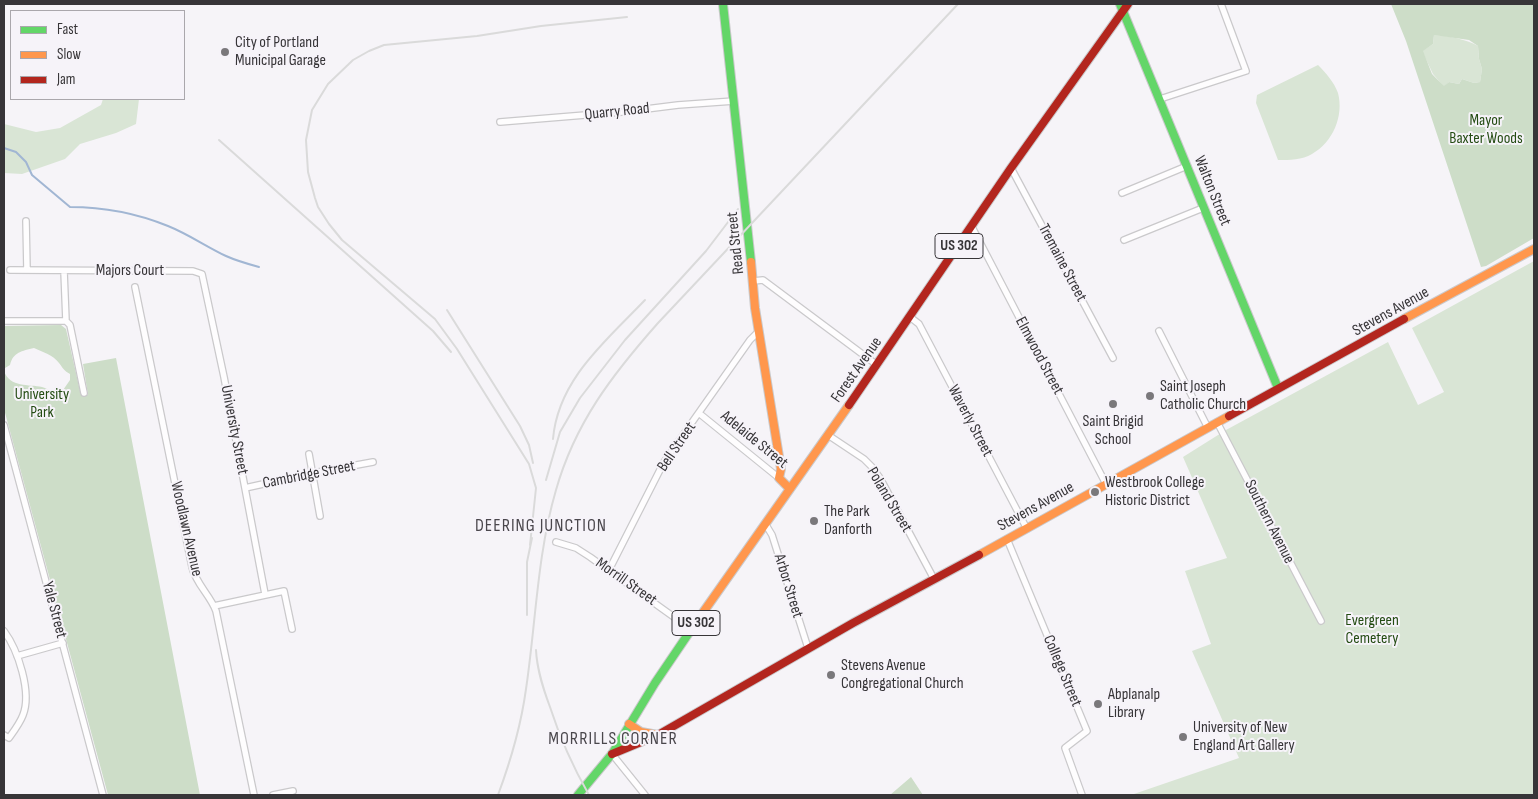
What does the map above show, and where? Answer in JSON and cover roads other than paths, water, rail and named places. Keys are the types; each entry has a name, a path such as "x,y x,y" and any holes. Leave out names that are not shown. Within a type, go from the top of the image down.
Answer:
{"main road":[{"name":"Read Street","path":"723,4 759,332 781,469 779,478"},
{"name":"Forest Avenue","path":"612,754 629,724 738,562 766,525 877,365 1121,7 1128,4"},
{"name":"Walton Street","path":"1121,7 1278,388"},
{"name":"Stevens Avenue","path":"612,754 658,735 808,648 1534,248"},
{"name":"Adelaide Street","path":"779,478 790,489"},
{"path":"629,724 640,732 658,735"},
{"name":"US 302","path":"578,795 612,754"}],"street":[{"path":"1160,99 1246,71 1220,4"},
{"name":"Quarry Road","path":"500,122 734,101"},
{"path":"1122,193 1187,166"},
{"name":"Tremaine Street","path":"1011,168 1113,358"},
{"path":"1124,240 1203,208"},
{"path":"26,221 27,270"},
{"name":"Elmwood Street","path":"972,227 1106,484"},
{"name":"Majors Court","path":"10,270 196,271"},
{"path":"64,271 66,321 70,325 84,393"},
{"name":"University Street","path":"196,271 204,279 265,594"},
{"path":"753,280 763,280 877,365"},
{"name":"Woodlawn Avenue","path":"135,286 192,566 197,581 214,606 254,795"},
{"name":"Waverly Street","path":"910,317 920,324 1027,529"},
{"path":"4,320 66,321"},
{"path":"1159,331 1208,428"},
{"name":"Bell Street","path":"609,570 664,462 700,414 750,340 759,332"},
{"name":"Adelaide Street","path":"700,414 779,478"},
{"name":"Southern Avenue","path":"1217,422 1321,620"},
{"name":"Yale Street","path":"4,425 103,795"},
{"name":"Poland Street","path":"828,435 872,467 884,484 934,579"},
{"path":"309,454 320,516"},
{"name":"Cambridge Street","path":"245,488 373,462"},
{"name":"Arbor Street","path":"766,525 772,535 808,648"},
{"name":"College Street","path":"1007,539 1087,731 1065,748 1082,795"},
{"name":"Morrill Street","path":"556,542 576,548 692,630"},
{"path":"214,606 265,594 284,592 292,629"},
{"path":"4,631 10,639 26,690 23,716 9,738 4,736"},
{"path":"16,656 63,643"},
{"path":"612,754 645,795"},
{"path":"273,795 293,791"}],"waterway":[{"path":"4,148 16,152 26,162 32,175 70,207 108,210 156,221 230,258 259,267"}],"railway":[{"path":"498,795 515,743 524,703 541,564 550,514 564,466 584,421 625,362 658,323 958,4"},
{"path":"530,545 536,488 529,464 457,349 435,319 342,240 329,224 318,207 315,198 308,172 306,140 312,110 328,84 353,60 384,45 477,36 541,26 627,17"},
{"path":"219,140 433,331 451,352"},
{"path":"546,480 560,432 580,398 625,340 706,251 738,209"},
{"path":"553,439 557,417 574,379 601,346 645,300"},
{"path":"447,310 520,426 529,445 533,463"},
{"path":"527,615 527,562 532,538"},
{"path":"536,650 541,679 554,719 567,752 589,795"}],"place":[{"name":"City of Portland Municipal Garage","path":"225,52"},
{"name":"Saint Joseph Catholic Church","path":"1150,396"},
{"name":"Saint Brigid School","path":"1113,404"},
{"name":"Westbrook College Historic District","path":"1095,492"},
{"name":"The Park Danforth","path":"814,521"},
{"name":"Stevens Avenue Congregational Church","path":"831,675"},
{"name":"Abplanalp Library","path":"1098,704"},
{"name":"University of New England Art Gallery","path":"1183,737"}],"district":[{"name":"DEERING JUNCTION","path":"541,526"},
{"name":"MORRILLS CORNER","path":"613,739"}],"park label":[{"name":"Mayor Baxter Woods","path":"1486,130"},
{"name":"University Park","path":"42,404"},
{"name":"Evergreen Cemetery","path":"1372,630"}]}
